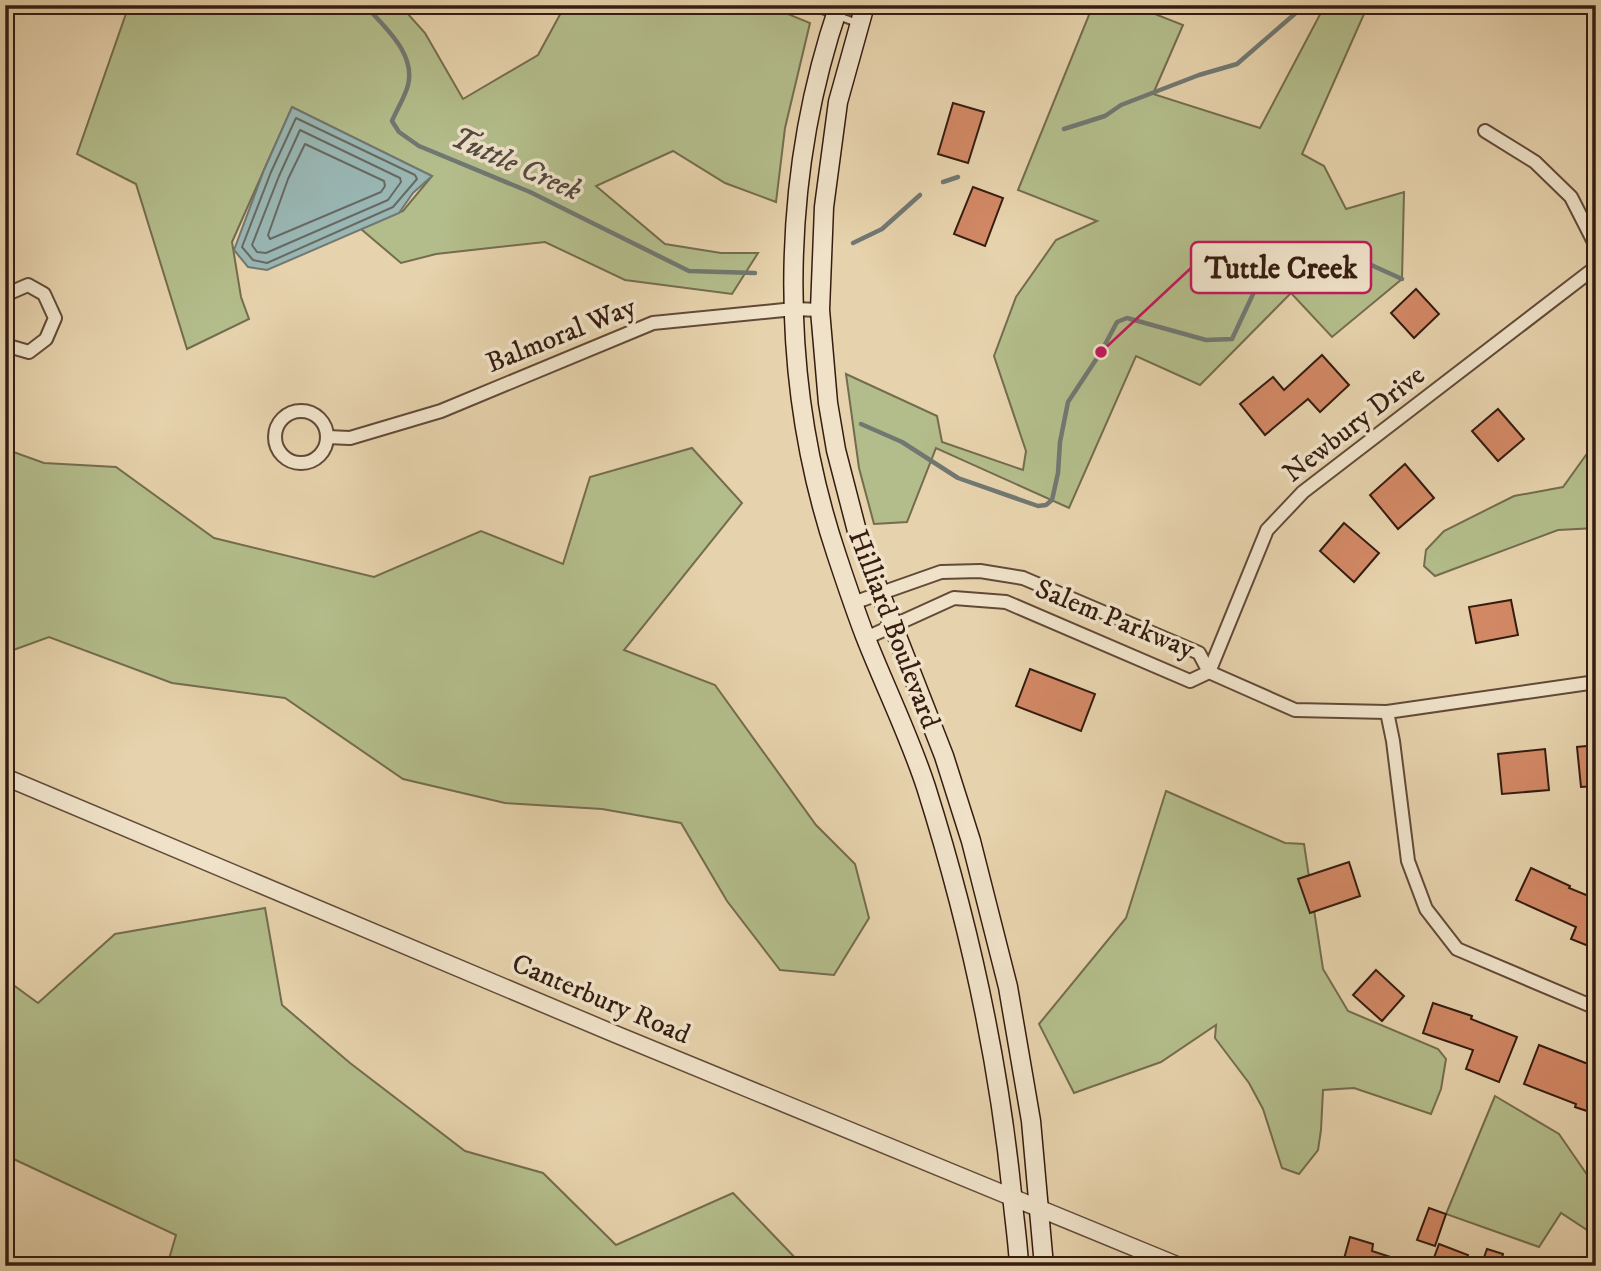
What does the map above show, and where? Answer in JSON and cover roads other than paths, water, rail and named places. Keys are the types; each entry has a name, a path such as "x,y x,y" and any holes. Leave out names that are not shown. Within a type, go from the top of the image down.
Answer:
{"main road":[{"name":"Hilliard Boulevard","path":"865,5 838,102 831,147 820,310 828,403 836,450 859,539 944,756 971,841 1008,986 1031,1121 1044,1266"},
{"name":"Hilliard Boulevard","path":"837,11 810,114 793,264 802,407 821,504 853,603 924,783 974,956 996,1071 1019,1266"}],"street":[{"path":"1485,131 1535,162 1571,197 1596,246"},
{"name":"Newbury Drive","path":"1209,672 1268,530 1303,492 1596,267"},
{"path":"5,295 28,285 44,294 55,318 46,339 29,352 5,345"},
{"name":"Balmoral Way","path":"327,437 350,438 441,411 653,323 794,309 820,310"},
{"path":"299,410 310,412 320,419 327,437 325,447 316,458 307,463 298,463 288,460 280,453 275,443 275,431 280,421 288,414 299,410"},
{"path":"853,603 941,572 980,570 1023,578 1199,653 1209,672"},
{"name":"Salem Parkway","path":"866,638 954,598 1006,602 1190,681 1209,672 1295,710 1387,712 1596,682"},
{"path":"1387,712 1408,861 1426,909 1457,949 1596,1008"},
{"name":"Canterbury Road","path":"5,777 615,1034 1179,1266"}],"lane":[{"path":"809,5 837,11 859,24"}],"water":[{"path":"292,107 432,176 413,193 399,213 267,270 248,267 234,250 264,170"}],"waterway":[{"name":"Tuttle Creek","path":"365,5 403,51 409,73 408,85 392,121 399,132 419,146 530,192 689,271 755,273"},
{"path":"1064,129 1105,116 1121,105 1199,75 1237,64 1305,5"},
{"path":"943,182 958,177"},
{"path":"853,243 882,229 920,195"},
{"name":"Tuttle Creek","path":"861,424 902,442 958,478 1038,506 1046,505 1052,500 1058,473 1060,442 1068,402 1117,322 1127,318 1206,340 1232,339 1268,262 1282,246 1336,249 1402,279"}],"place":[{"name":"Tuttle Creek","path":"1101,352"}]}
